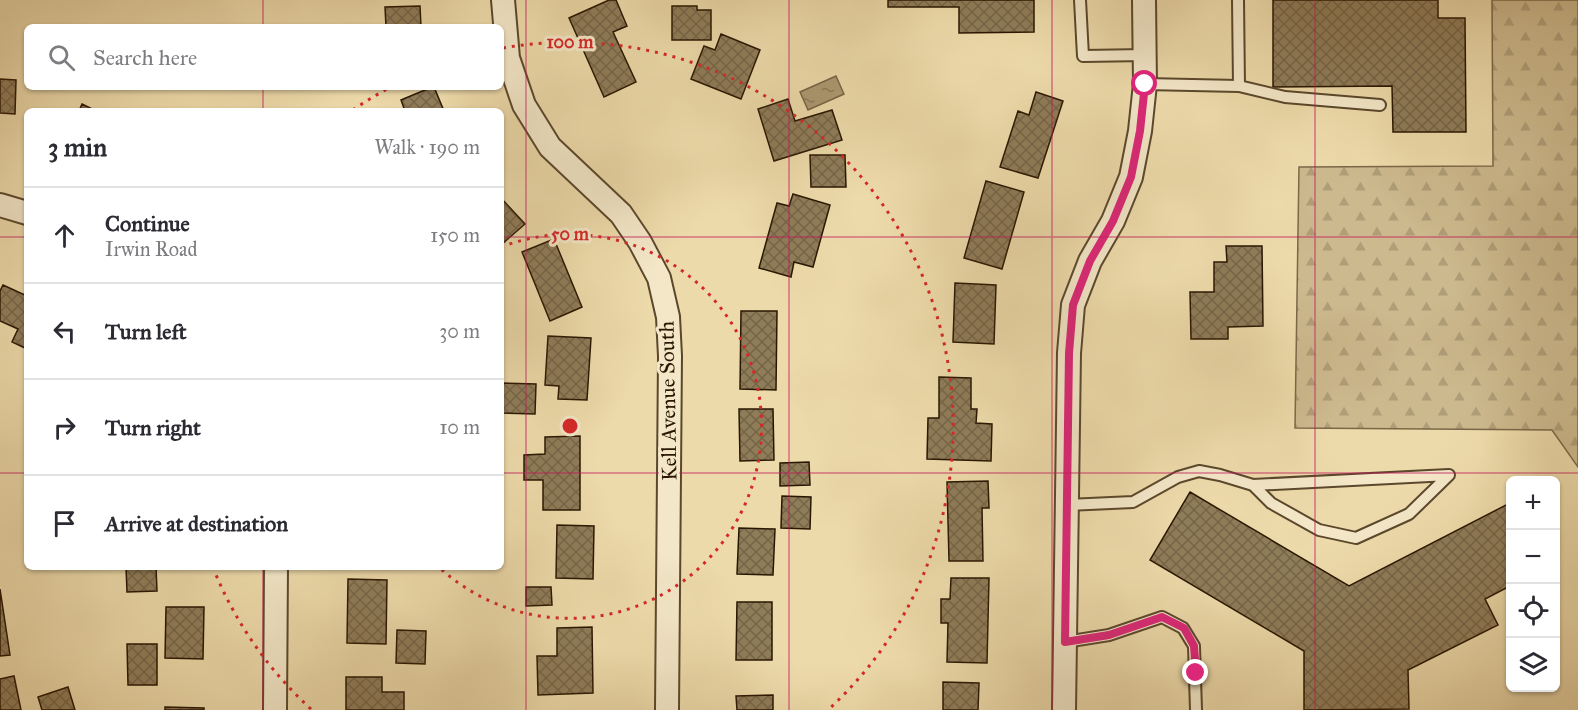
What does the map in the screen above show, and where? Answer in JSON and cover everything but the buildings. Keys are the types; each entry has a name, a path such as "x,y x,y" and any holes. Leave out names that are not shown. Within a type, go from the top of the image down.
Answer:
{"street":[{"name":"Kell Avenue South","path":"503,0 508,58 524,105 550,147 621,214 640,242 659,278 668,317 670,356 667,710"},
{"path":"1064,710 1069,353 1073,305 1090,261 1113,221 1131,177 1140,131 1145,84 1144,0"},
{"path":"0,206 24,212"},
{"path":"275,710 276,570"}],"lane":[{"path":"1080,0 1083,56 1145,55"},
{"path":"1238,0 1239,86"},
{"path":"1145,84 1239,86 1286,97 1380,105"},
{"path":"1067,506 1133,502 1178,477 1199,471 1253,485 1449,475 1409,514 1356,538 1319,530 1271,503 1253,485"},
{"path":"1065,642 1109,635 1162,617 1184,628 1194,646 1196,710"}],"green space":[{"path":"1492,0 1578,0 1578,467 1552,430 1295,428 1299,167 1493,166"}],"water":[{"path":"836,76 844,94 808,110 800,92"}],"route":[{"path":"1145,84 1140,131 1131,177 1113,221 1090,261 1073,305 1069,353 1065,642 1109,635 1162,617 1184,628 1194,646 1196,673"}]}
